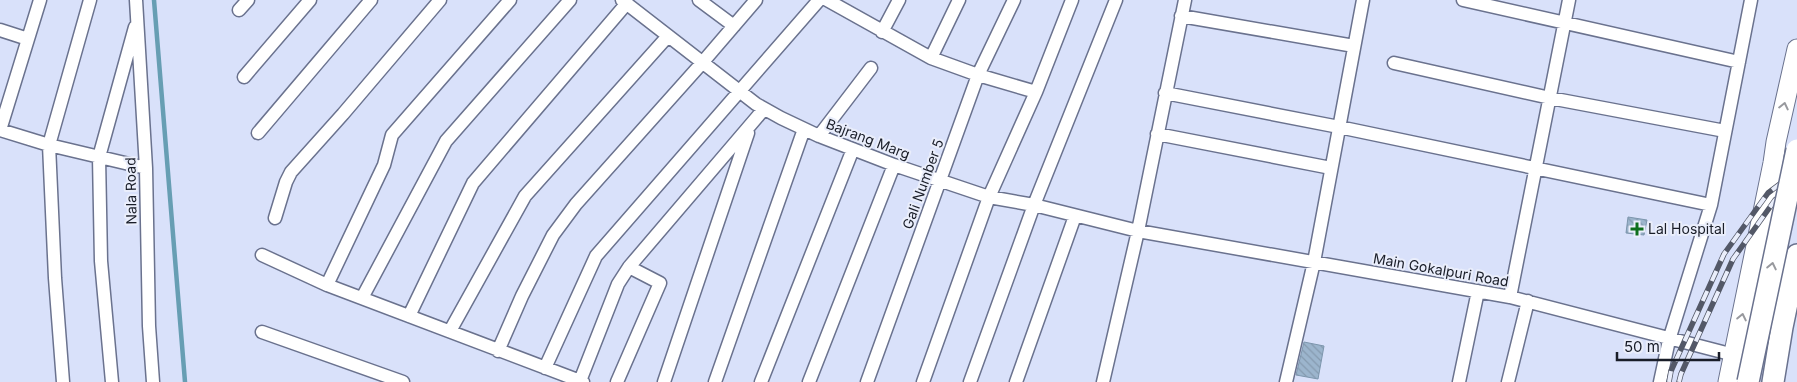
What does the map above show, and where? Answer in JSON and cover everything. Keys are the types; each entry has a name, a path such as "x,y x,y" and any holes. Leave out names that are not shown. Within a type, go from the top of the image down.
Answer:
{"highway":[{"path":"1748,382 1797,150"},
{"path":"1773,382 1797,254"}],"main road":[{"path":"1728,382 1774,163 1776,142 1797,49"},
{"path":"1776,142 1797,145"},
{"path":"1774,163 1797,167"}],"street":[{"path":"40,0 0,130 49,145 146,168"},
{"path":"63,382 55,278 49,145 90,0"},
{"name":"Nala Road","path":"136,0 146,168 149,326 153,382"},
{"path":"239,10 248,0"},
{"path":"244,77 310,0"},
{"path":"258,133 371,0"},
{"path":"275,218 291,172 440,0"},
{"path":"327,285 384,165 392,135 510,0"},
{"path":"362,298 446,141 570,0"},
{"path":"699,0 734,26"},
{"path":"498,351 552,235 576,204 756,0"},
{"path":"545,368 596,256 819,0"},
{"path":"827,0 930,58 978,75 1036,92"},
{"path":"882,32 899,0"},
{"path":"930,58 960,0"},
{"name":"Gali Number 5","path":"867,382 978,75 1014,0"},
{"path":"924,382 989,197 1036,92 1072,0"},
{"path":"970,382 1034,205 1116,0"},
{"path":"1104,382 1138,231 1185,0"},
{"path":"1286,382 1314,262 1363,0"},
{"path":"1463,0 1739,62"},
{"path":"1510,297 1569,0"},
{"path":"1660,382 1669,340 1711,205 1751,0"},
{"path":"409,316 473,183 624,2"},
{"name":"Bajrang Marg","path":"624,2 764,109 819,136 894,165 989,197 1034,205 1138,231"},
{"path":"112,382 102,261 99,157 138,16"},
{"path":"1181,16 1354,46"},
{"path":"0,30 28,39"},
{"path":"450,331 525,196 668,36"},
{"path":"1394,62 1550,98 1726,131"},
{"path":"819,136 871,68"},
{"path":"1165,94 1339,127 1711,205"},
{"path":"262,255 327,285 581,381 618,284 629,267 764,109"},
{"path":"664,382 750,127"},
{"path":"715,382 804,129"},
{"path":"1157,134 1331,168"},
{"path":"761,382 853,150"},
{"path":"809,382 894,165"},
{"path":"1016,382 1075,216"},
{"name":"Main Gokalpuri Road","path":"1138,231 1510,297 1734,356"},
{"path":"617,382 660,283 629,267"},
{"path":"1459,382 1478,291"},
{"path":"1508,382 1528,301"},
{"path":"262,332 389,379 403,382"}],"building":[{"path":"1628,217 1647,220 1644,235 1626,233"},
{"path":"1304,342 1324,346 1318,379 1296,375"}],"waterway":[{"path":"154,0 185,382"}],"railway":[{"path":"1669,382 1671,371 1724,254 1768,193 1797,171"},
{"path":"1679,382 1733,259 1775,200 1797,183"}],"place":[{"name":"Lal Hospital","path":"1637,229"}]}
